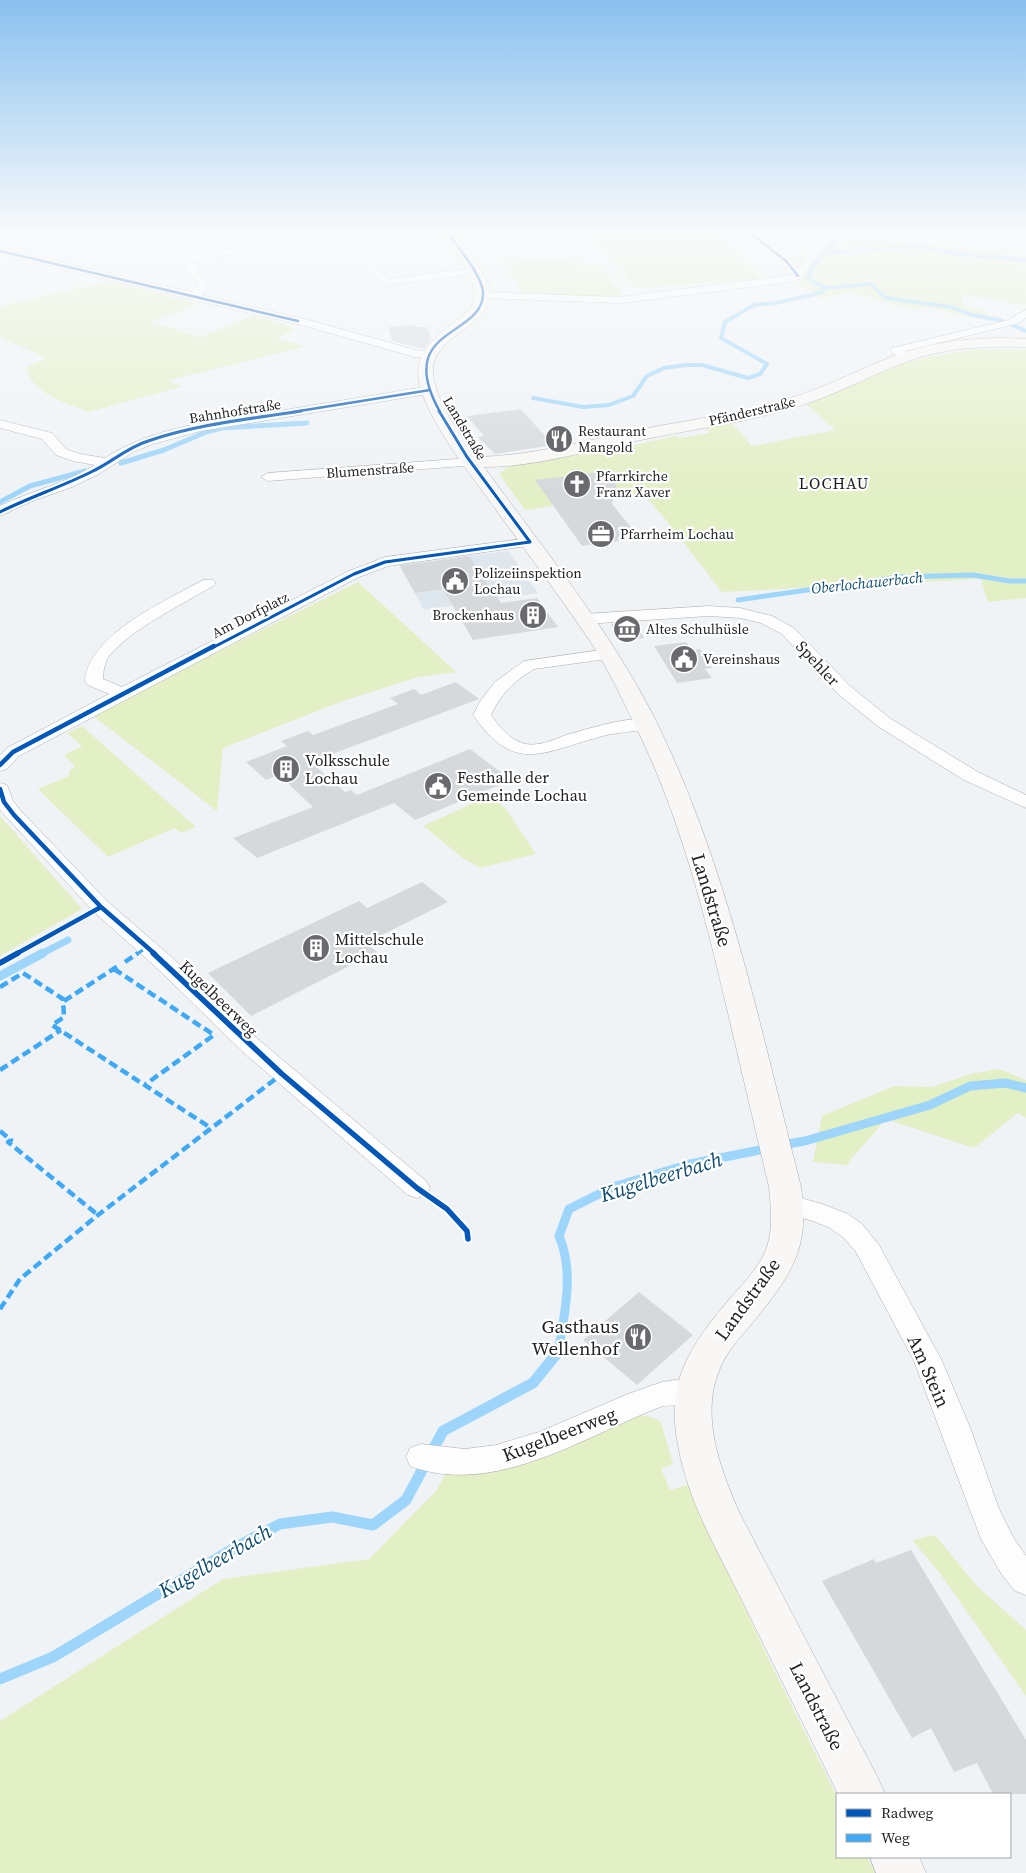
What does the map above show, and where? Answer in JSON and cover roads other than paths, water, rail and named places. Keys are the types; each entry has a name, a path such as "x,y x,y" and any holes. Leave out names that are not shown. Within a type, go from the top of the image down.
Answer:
{"main road":[{"path":"429,354 442,339 469,317"},
{"name":"Pfänderstraße","path":"471,462 495,462 555,452 777,407 813,396 905,357 932,350 960,345 1026,343"},
{"name":"Landstraße","path":"429,354 425,368 430,390 444,419 471,462 585,619 608,654 646,724 686,817 718,914 776,1148 787,1204 787,1233 779,1259 758,1290 734,1318 710,1351 703,1366 694,1394 695,1438 700,1462 710,1492 861,1793"},
{"path":"894,1858 902,1873"}],"street":[{"path":"281,317 415,353 429,354"},
{"path":"905,357 896,350 1008,323 1018,317"},
{"name":"Bahnhofstraße","path":"0,512 30,497 67,484 105,462 148,441 200,427 430,390"},
{"path":"0,424 47,436 61,452 78,458 105,462"},
{"name":"Blumenstraße","path":"268,477 471,462"},
{"name":"Am Dorfplatz","path":"0,765 13,752 338,582 369,568 385,562 530,542"},
{"path":"122,694 94,681 94,670 103,654 166,607 208,583"},
{"name":"Spehler","path":"585,619 709,611 740,613 766,618 788,631 844,690 885,723 971,776 1026,802"},
{"path":"608,654 530,665 520,670 500,688 485,706 482,715 497,735 516,749 526,751 542,749 598,731 646,724"},
{"name":"Kugelbeerweg","path":"0,789 4,802 14,815 101,908 168,966 251,1046 417,1188"},
{"name":"Am Stein","path":"787,1204 826,1215 840,1222 853,1231 869,1252 894,1301 917,1340 955,1429 996,1535 1006,1555 1026,1580"},
{"name":"Kugelbeerweg","path":"421,1457 469,1462 510,1455 573,1432 662,1394 675,1392 694,1394"}],"waterway":[{"path":"533,398 583,407 609,405 633,396 647,376 664,368 686,365 702,365 748,378 760,374 767,364 721,338 725,322 733,317"},
{"path":"985,317 1000,320 1026,331"},
{"path":"121,463 164,450 206,432 222,428 307,423"},
{"path":"0,502 30,486 85,471"},
{"name":"Oberlochauerbach","path":"738,600 899,577 973,575 1009,581 1026,581"},
{"name":"Oberlochauerbach","path":"41,954 68,940"},
{"name":"Oberlochauerbach","path":"0,976 43,953"},
{"name":"Kugelbeerbach","path":"781,1145 805,1141 930,1105 970,1086 1005,1083 1026,1088"},
{"name":"Kugelbeerbach","path":"558,1354 567,1294 564,1250 559,1236 569,1209 613,1187 690,1164 770,1148"},
{"name":"Kugelbeerbach","path":"0,1679 53,1657 238,1546 280,1524 332,1517 373,1525 406,1500 443,1431 533,1383 558,1352"}],"place":[{"name":"Restaurant Mangold","path":"559,439"},
{"name":"Pfarrkirche Franz Xaver","path":"577,484"},
{"name":"Pfarrheim Lochau","path":"601,534"},
{"name":"Polizeiinspektion Lochau","path":"455,581"},
{"name":"Brockenhaus","path":"533,615"},
{"name":"Altes Schulhüsle","path":"627,629"},
{"name":"Vereinshaus","path":"684,659"},
{"name":"Volksschule Lochau","path":"286,769"},
{"name":"Festhalle der Gemeinde Lochau","path":"438,786"},
{"name":"Mittelschule Lochau","path":"316,948"},
{"name":"Gasthaus Wellenhof","path":"638,1337"}],"district":[{"name":"LOCHAU","path":"834,483"}]}
